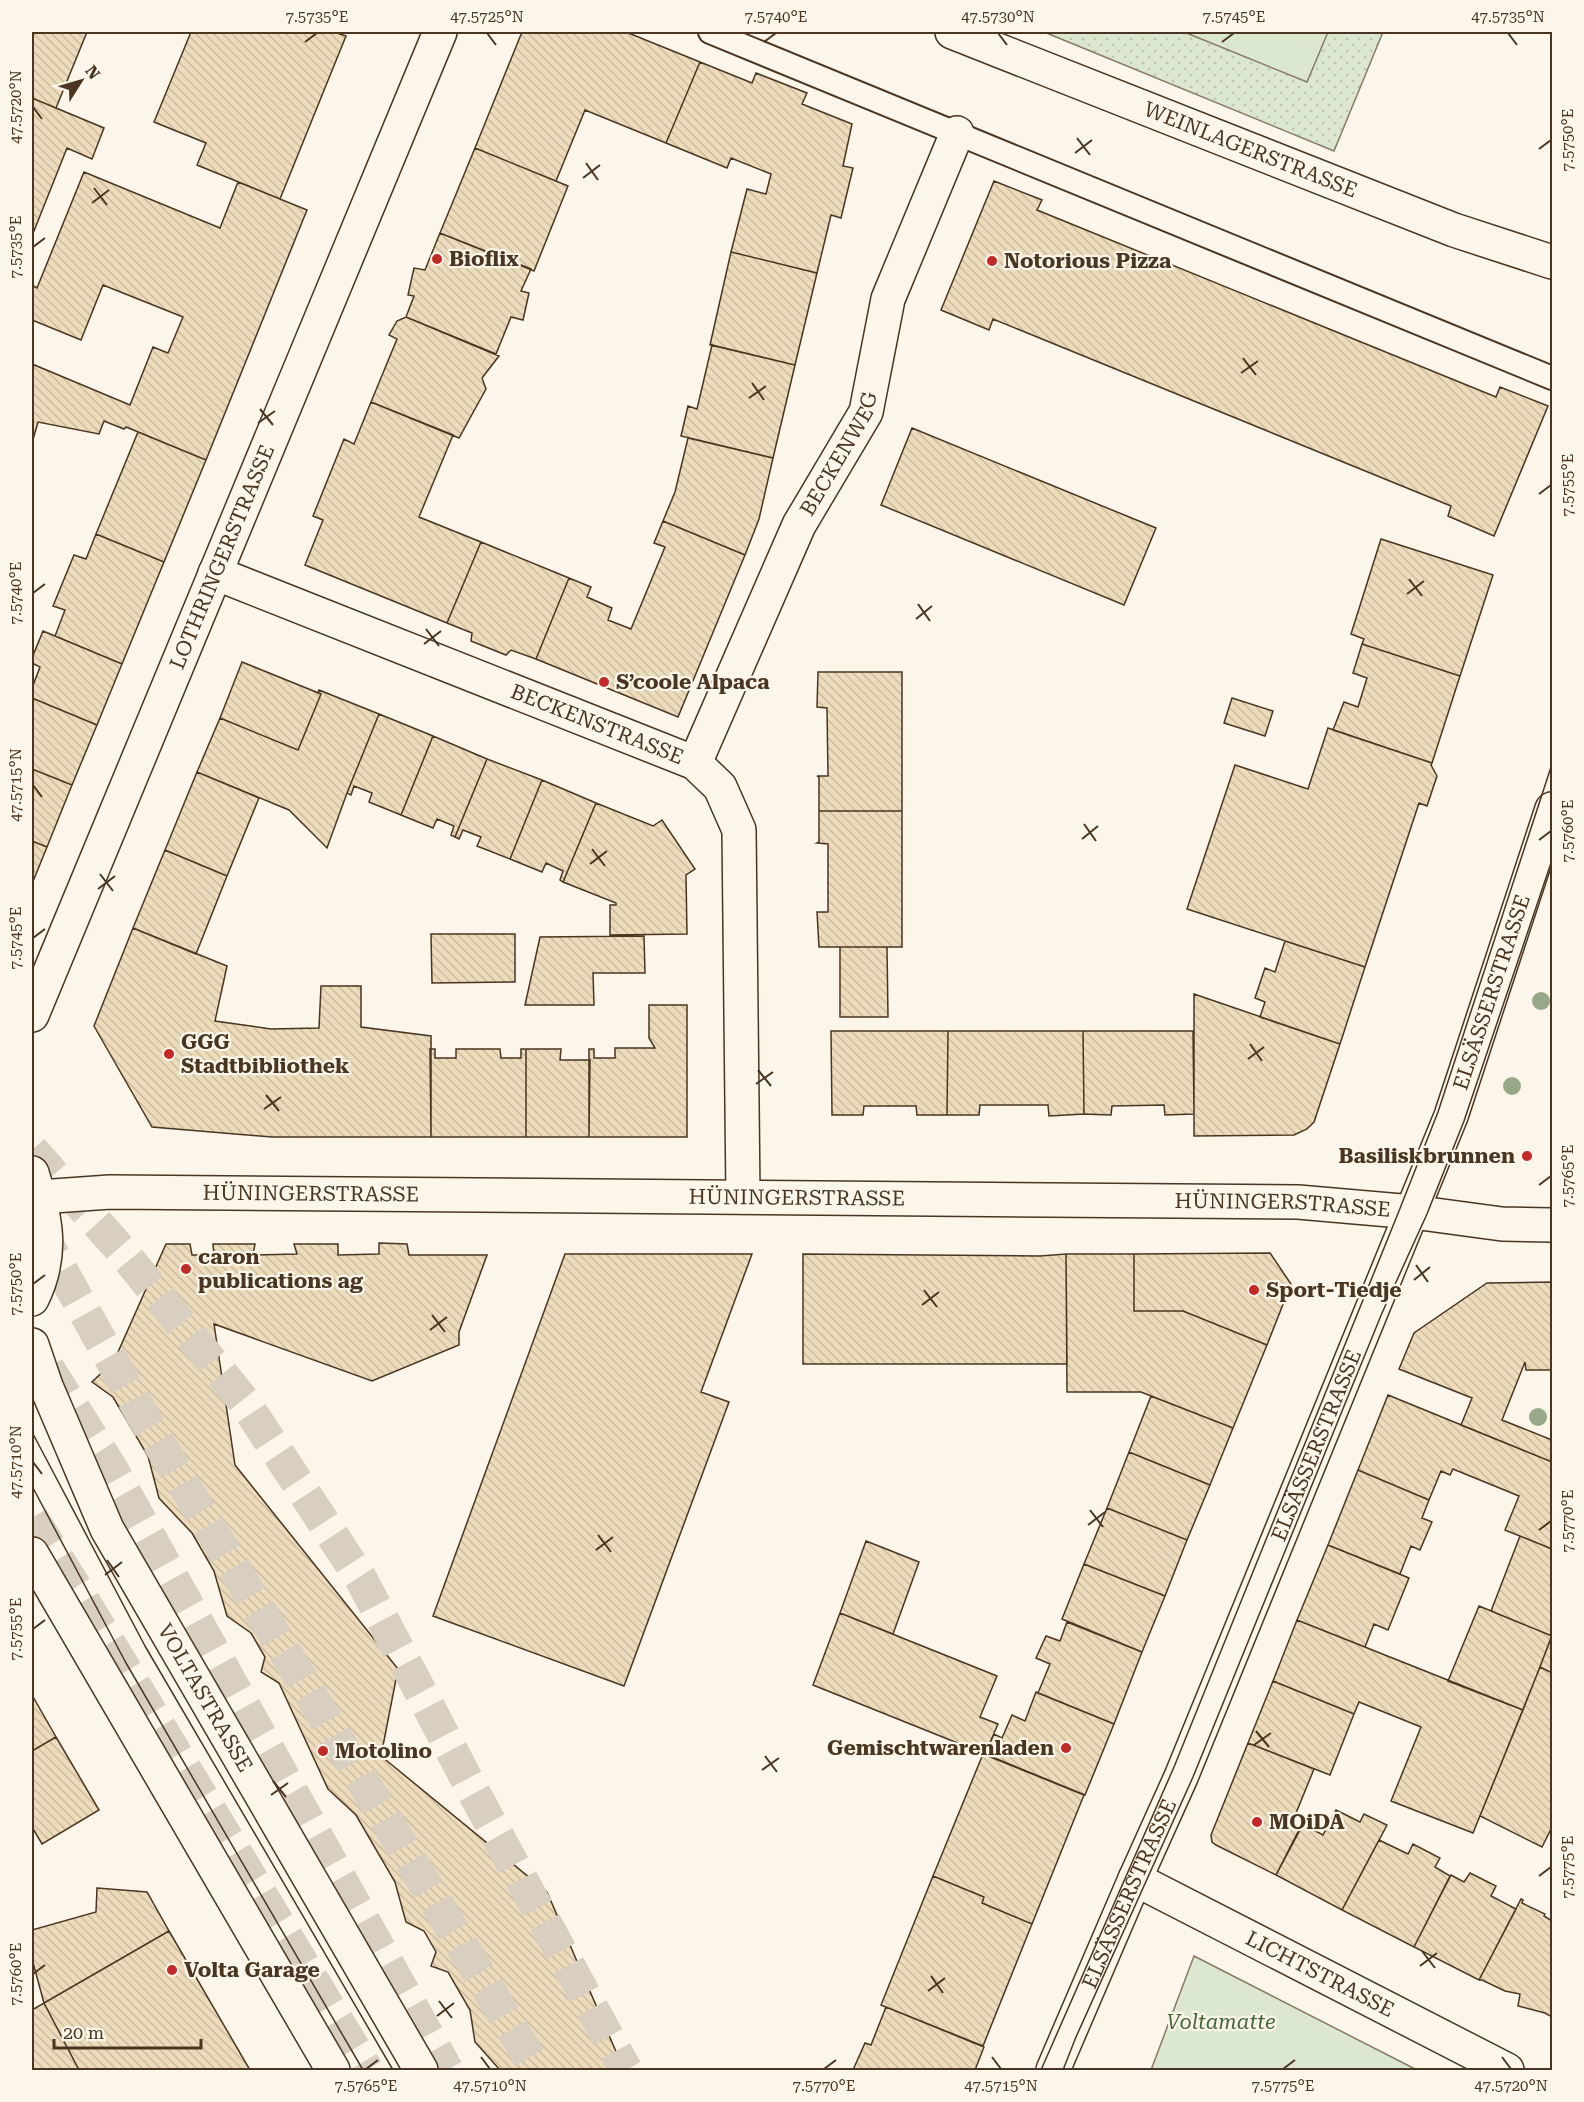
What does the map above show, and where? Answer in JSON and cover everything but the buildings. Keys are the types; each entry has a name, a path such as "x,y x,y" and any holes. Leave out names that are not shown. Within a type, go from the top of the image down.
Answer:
{"main road":[{"name":"LOTHRINGERSTRASSE","path":"32,1015 440,32"},
{"name":"WEINLAGERSTRASSE","path":"952,32 1454,230 1552,262"},
{"name":"BECKENWEG","path":"695,763 799,525 866,412 888,299 957,133"},
{"name":"BECKENSTRASSE","path":"215,573 695,763 720,787 739,830 743,1197"},
{"name":"ELSÄSSERSTRASSE","path":"1053,2070 1181,1777 1413,1212 1455,1105 1552,809"},
{"name":"HÜNINGERSTRASSE","path":"35,1185 122,1192 1298,1202 1413,1212 1502,1224 1552,1224"},
{"path":"32,1299 44,1268 47,1248 35,1185"},
{"name":"VOLTASTRASSE","path":"32,1345 46,1386 107,1529 421,2070"},
{"path":"32,1554 333,2070"},
{"name":"LICHTSTRASSE","path":"1135,1878 1507,2070"}],"lane":[{"path":"710,32 1552,378"}],"green space":[{"path":"1044,32 1383,32 1334,151"},
{"path":"1184,32 1328,32 1307,82"},
{"name":"Voltamatte","path":"1194,1956 1417,2070 1151,2070"}],"tunnel":[{"path":"32,1150 121,1250 243,1400 361,1579 473,1791 626,2070"},
{"path":"38,1228 142,1415 537,2070"},
{"path":"48,1368 110,1466 447,2070"},
{"path":"32,1518 367,2070"}],"tram line":[{"path":"1041,2070 1174,1767 1438,1112 1552,764"},
{"path":"1063,2070 1193,1777 1382,1313 1427,1214 1464,1121 1552,860"},
{"path":"32,1432 145,1646 393,2070"},
{"path":"32,1486 126,1663 363,2070"}],"place":[{"name":"Bioflix","path":"437,259"},
{"name":"Notorious Pizza","path":"992,261"},
{"name":"S’coole Alpaca","path":"604,682"},
{"name":"GGG Stadtbibliothek","path":"169,1054"},
{"name":"Basiliskbrunnen","path":"1527,1156"},
{"name":"caron publications ag","path":"186,1269"},
{"name":"Sport-Tiedje","path":"1254,1290"},
{"name":"Gemischtwarenladen","path":"1066,1748"},
{"name":"Motolino","path":"323,1751"},
{"name":"MOiDA","path":"1257,1822"},
{"name":"Volta Garage","path":"172,1970"}]}
